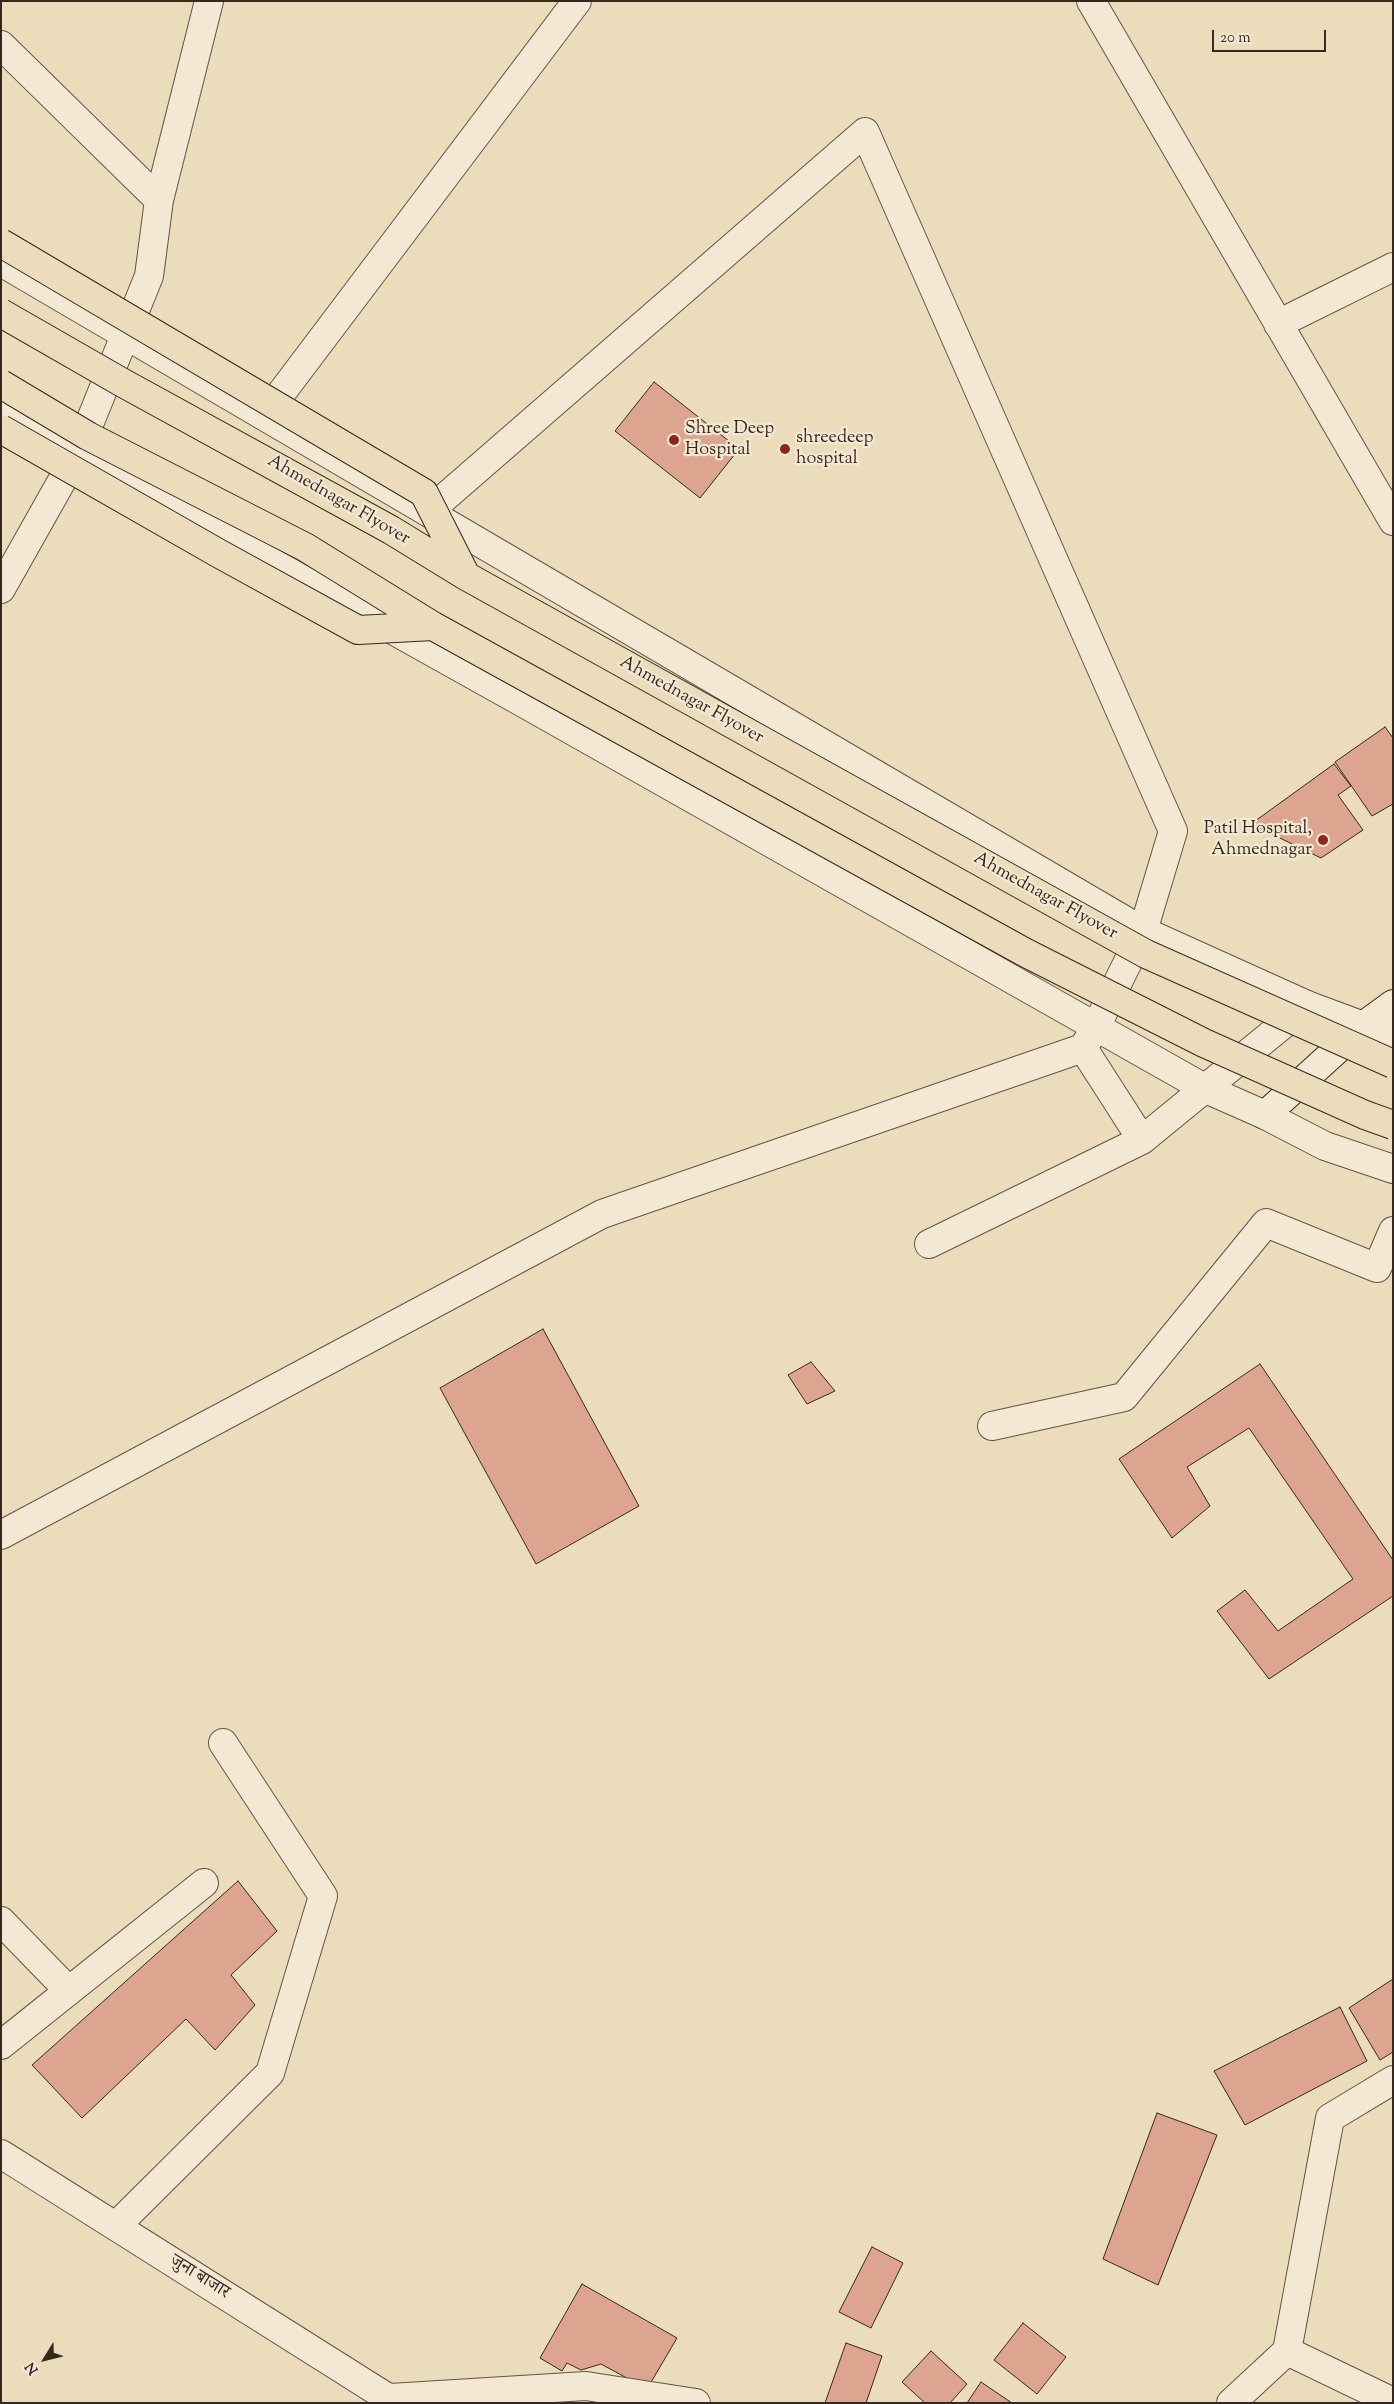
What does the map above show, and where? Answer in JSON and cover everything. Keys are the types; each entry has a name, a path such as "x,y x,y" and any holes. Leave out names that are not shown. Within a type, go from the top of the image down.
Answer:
{"highway":[{"path":"1,243 424,493 466,576"},
{"name":"Ahmednagar Flyover","path":"1,313 123,383 382,525 466,576 1146,954 1393,1064"},
{"path":"1,384 88,436 305,547 433,626 1026,953 1204,1043 1393,1126"},
{"path":"1,429 218,553 358,630 433,626"}],"street":[{"path":"1,589 77,454 149,276 158,200 209,1"},
{"path":"264,416 577,1"},
{"path":"1091,1 1393,521"},
{"path":"1,45 158,200"},
{"path":"1,1535 602,1214 1090,1038 1143,931 1173,831 865,132 428,512"},
{"path":"1,262 1143,931 1307,1005 1393,1037"},
{"path":"1278,324 1393,267"},
{"path":"1,412 1090,1038 1265,1115 1325,1146 1393,1169"},
{"path":"1265,1115 1363,1026 1393,1004"},
{"path":"929,1244 1142,1140 1307,1005"},
{"path":"1090,1038 1142,1140"},
{"path":"992,1426 1124,1397 1266,1223 1377,1268 1393,1231"},
{"path":"116,2226 270,2073 323,1896 223,1743"},
{"path":"1,2045 204,1883"},
{"path":"1,1920 69,1991"},
{"path":"1232,2403 1287,2351 1330,2118 1393,2080"},
{"name":"जुना बाजार","path":"1,2154 387,2401"},
{"path":"1287,2351 1393,2402"},
{"path":"387,2401 586,2386 696,2403"}],"building":[{"path":"654,382 739,449 700,498 615,431"},
{"path":"1385,727 1393,738 1393,804 1372,816 1335,762"},
{"path":"1334,764 1351,786 1338,795 1363,830 1321,858 1251,824"},
{"path":"543,1329 639,1506 536,1564 440,1388"},
{"path":"811,1362 835,1391 807,1404 788,1375"},
{"path":"1260,1364 1393,1560 1393,1596 1269,1679 1217,1611 1245,1590 1278,1631 1353,1579 1249,1428 1187,1467 1210,1506 1172,1538 1119,1459"},
{"path":"238,1881 277,1931 231,1975 255,2005 215,2050 186,2019 82,2118 32,2065"},
{"path":"1393,1979 1393,2052 1380,2060 1349,2008"},
{"path":"1340,2007 1367,2061 1245,2125 1214,2071"},
{"path":"1157,2113 1217,2135 1158,2285 1103,2259"},
{"path":"872,2247 903,2263 871,2328 839,2312"},
{"path":"582,2284 677,2338 647,2389 601,2364 581,2370 567,2363 562,2371 540,2358"},
{"path":"1023,2323 1066,2357 1037,2394 994,2360"},
{"path":"846,2343 882,2356 866,2403 825,2403"},
{"path":"931,2351 967,2384 950,2403 925,2403 902,2382"},
{"path":"981,2382 1012,2403 967,2403"}],"place":[{"name":"Shree Deep Hospital","path":"674,440"},
{"name":"shreedeep hospital","path":"785,449"},
{"name":"Patil Hospital, Ahmednagar","path":"1323,840"}]}
